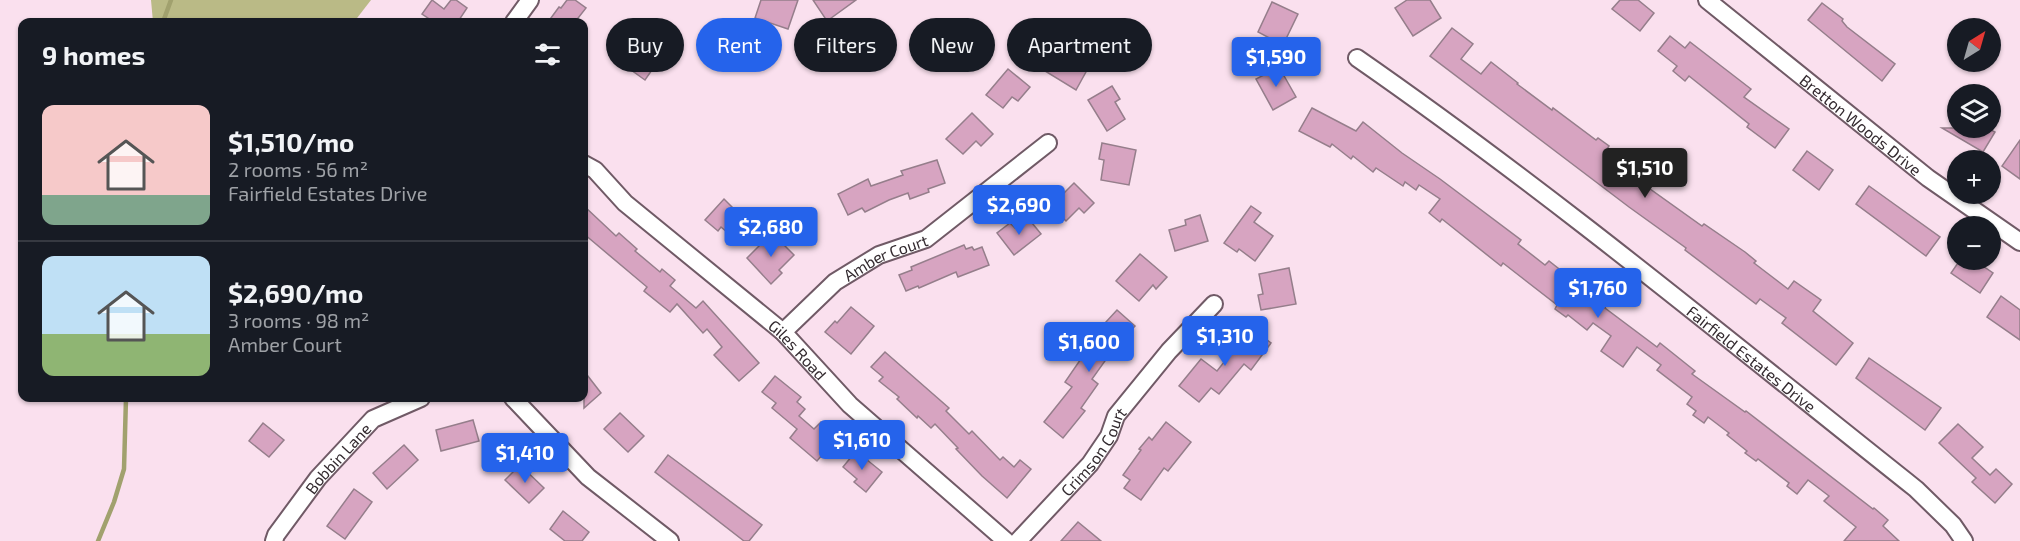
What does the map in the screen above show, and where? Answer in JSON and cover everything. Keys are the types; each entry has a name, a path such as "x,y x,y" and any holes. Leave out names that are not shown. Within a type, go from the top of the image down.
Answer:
{"street":[{"path":"517,18 530,0"},
{"name":"Bretton Woods Drive","path":"1707,0 1928,178 2020,242"},
{"name":"Fairfield Estates Drive","path":"1357,58 1412,96 1659,284 1916,489 1953,525 1964,541"},
{"name":"Amber Court","path":"783,332 835,282 879,255 926,239 1048,143"},
{"name":"Giles Road","path":"588,166 595,170 625,203 783,332 850,405 1006,541"},
{"name":"Crimson Court","path":"1018,541 1090,464 1109,436 1116,417 1169,351 1214,304"},
{"name":"Bobbin Lane","path":"274,541 318,478 373,419 412,402"},
{"path":"517,402 588,477 670,541"}],"green space":[{"path":"151,0 371,0 357,18 153,18"}],"building":[{"path":"432,0 444,9 451,0 456,0 467,8 460,18 428,18 422,14"},
{"path":"567,0 575,0 586,8 578,18 551,18 559,7 561,8"},
{"path":"761,0 798,0 788,29 782,27 782,18 755,18"},
{"path":"813,0 856,0 831,18 825,18"},
{"path":"1407,0 1430,0 1441,18 1413,36 1395,8"},
{"path":"1620,0 1638,0 1654,13 1640,31 1612,9"},
{"path":"1272,2 1298,14 1283,45 1258,32"},
{"path":"1822,3 1843,19 1847,27 1895,64 1882,81 1808,20"},
{"path":"1452,28 1473,44 1461,59 1481,74 1491,62 1552,110 1553,108 1596,140 1598,138 1609,146 1607,149 1649,182 1646,186 1702,226 1704,224 1745,252 1756,261 1754,263 1788,289 1794,281 1821,300 1813,311 1853,343 1836,365 1782,323 1786,318 1760,299 1756,304 1685,250 1686,248 1430,56"},
{"path":"1670,36 1685,48 1690,42 1751,89 1744,97 1789,129 1775,148 1747,127 1749,124 1689,76 1685,81 1673,71 1677,66 1658,51"},
{"path":"1279,67 1296,97 1273,110 1256,79"},
{"path":"1007,70 1030,87 1018,101 1012,97 1003,108 986,95"},
{"path":"634,72 651,72 645,80"},
{"path":"1047,72 1086,72 1076,90"},
{"path":"1112,86 1120,99 1115,102 1125,119 1107,131 1088,100"},
{"path":"1312,108 1356,131 1363,122 1521,240 1518,244 1545,265 1549,261 1606,306 1605,308 1657,347 1660,343 1695,371 1692,374 1746,411 1874,508 1888,520 1883,526 1899,541 1844,541 1856,527 1824,501 1829,496 1808,480 1797,494 1787,486 1789,483 1758,459 1756,461 1745,453 1747,451 1727,435 1729,433 1708,417 1704,423 1693,415 1696,411 1687,404 1692,397 1657,370 1661,365 1637,347 1623,367 1601,351 1611,336 1593,323 1587,330 1568,315 1566,317 1555,309 1557,305 1503,263 1501,266 1442,219 1440,222 1429,213 1440,199 1419,185 1416,190 1405,182 1403,186 1376,168 1373,172 1353,156 1351,159 1332,144 1330,147 1299,131"},
{"path":"972,113 993,134 981,146 976,141 963,154 946,139"},
{"path":"1959,138 1991,138 1984,150 1980,150"},
{"path":"2020,140 2020,179 2002,166"},
{"path":"1102,143 1136,150 1129,185 1101,180 1104,160 1099,159"},
{"path":"1807,151 1833,170 1819,190 1793,170"},
{"path":"937,160 945,183 910,199 908,193 865,212 862,208 848,215 838,194 868,179 871,186 903,175 901,171"},
{"path":"1074,183 1094,203 1084,213 1079,208 1066,221 1051,206"},
{"path":"1869,186 1940,237 1926,256 1856,204"},
{"path":"724,199 748,223 734,238 721,227 718,231 705,220"},
{"path":"1251,206 1261,213 1254,222 1273,236 1255,261 1239,249 1237,252 1224,243"},
{"path":"588,210 616,236 619,233 637,249 635,251 660,272 662,269 675,280 670,286 696,308 703,301 759,363 739,381 714,355 722,347 707,329 703,333 677,304 670,312 644,291 647,287 588,237"},
{"path":"1200,215 1208,241 1175,251 1169,230 1186,225 1185,220"},
{"path":"1028,218 1041,234 1014,255 997,233 1010,223 1015,228"},
{"path":"772,233 794,255 779,270 782,273 771,284 747,258"},
{"path":"964,245 966,249 972,247 974,250 982,247 989,265 958,277 956,272 919,288 918,286 906,291 899,275 912,270 911,267"},
{"path":"1140,254 1167,277 1156,289 1153,285 1139,301 1116,281"},
{"path":"1289,268 1296,304 1261,310 1258,295 1263,294 1259,274"},
{"path":"1953,270 1989,270 1993,273 1980,293 1951,273"},
{"path":"2001,296 2020,310 2020,340 1987,317"},
{"path":"851,307 874,326 851,354 825,332 835,321 837,323"},
{"path":"1117,310 1135,326 1123,338 1127,341 1116,354 1112,351 1092,379 1098,384 1081,408 1085,411 1063,438 1044,422 1072,387 1065,382 1096,337 1094,335"},
{"path":"1251,328 1271,343 1251,370 1244,364 1219,394 1211,388 1199,402 1179,386 1201,359 1217,371"},
{"path":"885,352 949,408 946,411 969,434 972,431 1000,460 1003,457 1014,467 1020,460 1031,469 1007,498 982,476 935,424 931,428 918,416 917,418 897,399 899,397 879,381 883,377 871,367"},
{"path":"1869,358 1941,408 1925,430 1856,378"},
{"path":"588,376 601,393 584,408 584,402 588,402"},
{"path":"775,376 801,397 797,402 805,409 799,416 814,429 821,422 827,427 829,425 839,435 817,461 790,438 797,429 772,408 776,403 762,392"},
{"path":"620,413 644,436 628,452 604,429"},
{"path":"473,420 479,441 441,451 436,430"},
{"path":"1166,422 1191,442 1168,471 1164,468 1141,500 1124,488 1130,480 1123,475 1141,450 1139,449 1149,437 1152,440"},
{"path":"263,423 284,440 269,457 249,441"},
{"path":"1958,424 1983,447 1972,458 1990,475 1996,469 2012,484 1995,503 1972,482 1976,478 1939,443"},
{"path":"404,445 418,460 387,489 373,473"},
{"path":"856,451 882,472 866,492 854,482 857,479 843,467"},
{"path":"668,455 762,525 749,541 744,541 655,472"},
{"path":"520,465 544,488 529,503 505,480"},
{"path":"354,489 372,502 345,539 327,526"},
{"path":"563,511 589,532 582,541 565,541 550,529"},
{"path":"1078,522 1101,541 1061,541"}],"waterway":[{"path":"164,18 171,0"},
{"path":"98,541 114,502 124,469 126,402"}]}
